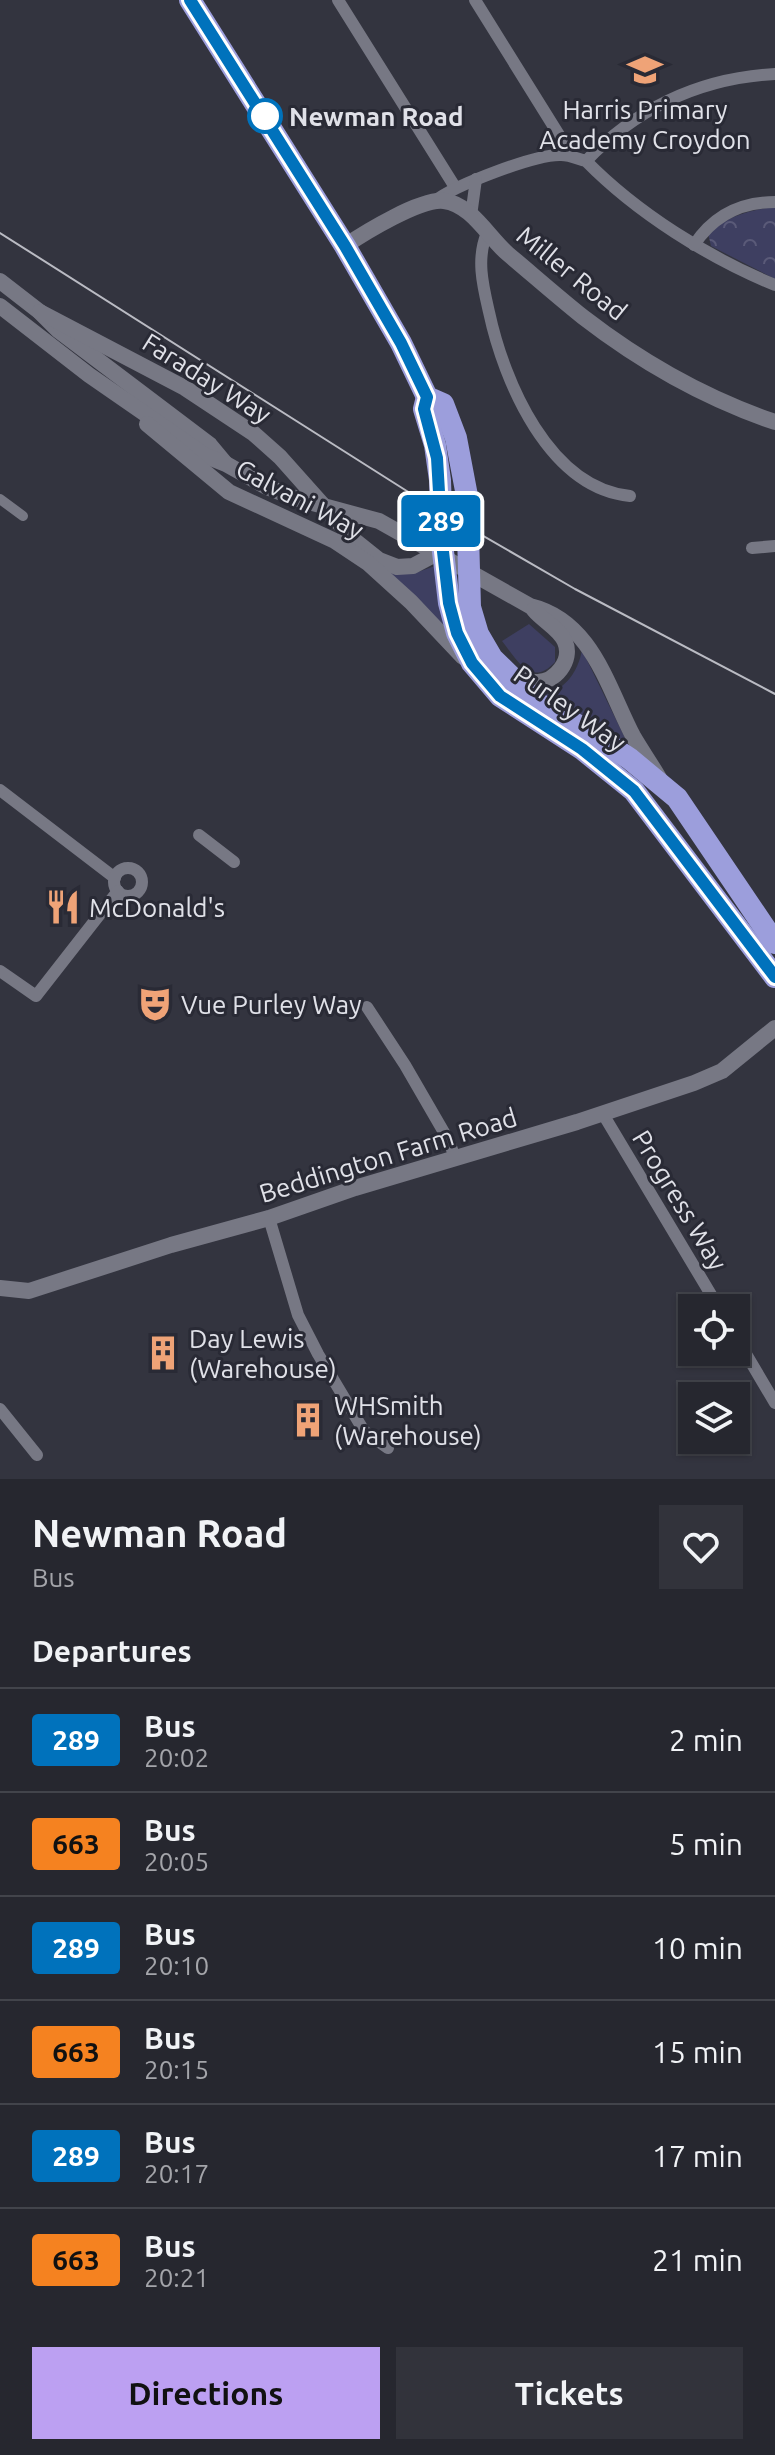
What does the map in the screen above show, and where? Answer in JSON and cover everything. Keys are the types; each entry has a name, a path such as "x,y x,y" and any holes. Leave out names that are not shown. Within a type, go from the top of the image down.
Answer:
{"highway":[{"name":"Purley Way","path":"195,2 354,240 358,270 401,343 427,397 424,409 435,445 440,480 442,543 460,605"},
{"name":"Purley Way","path":"427,397 443,404 458,447 467,496 457,633 489,671 500,696 582,749 634,791 775,977"},
{"name":"Purley Way","path":"489,671 588,731 667,789 691,817 775,943"}],"street":[{"path":"338,0 455,187"},
{"path":"475,0 559,135 563,144 559,155"},
{"path":"586,161 623,128 665,101 711,83 775,74"},
{"path":"354,240 391,219 435,201 455,187 559,155 586,161 656,219 694,245 775,285"},
{"path":"471,216 476,179"},
{"name":"Miller Road","path":"435,201 454,204 471,216 546,286 613,339 702,391 775,422"},
{"path":"694,245 705,229 723,215 748,205 775,202"},
{"path":"487,233 481,269 493,331 524,410 546,442 575,471 602,490 630,496"},
{"path":"0,281 69,339 210,445 226,464"},
{"path":"0,306 89,375 206,456 294,498 379,521 530,606 564,639 567,655 553,677 538,682 489,671"},
{"name":"Faraday Way","path":"40,312 185,388 253,433 271,447 354,540 379,560 397,567 413,566 428,558 442,543"},
{"name":"Galvani Way","path":"89,375 188,461 229,492 335,541 368,563 489,671"},
{"path":"0,499 23,516"},
{"path":"752,548 775,546"},
{"path":"530,606 548,610 566,623 593,652 633,737 667,789"},
{"path":"0,790 116,884 36,996 0,971"},
{"path":"199,835 234,862"},
{"path":"367,1007 405,1065 449,1141 455,1158"},
{"name":"Beddington Farm Road","path":"0,1288 29,1291 603,1114 722,1071 775,1028"},
{"name":"Progress Way","path":"603,1114 711,1294"},
{"path":"269,1218 298,1315 364,1431 388,1448"},
{"path":"750,1361 775,1403"},
{"path":"0,1409 37,1455"}],"green space":[{"path":"775,207 775,279 711,246 708,233 724,222 748,212"},
{"path":"435,566 446,628 381,567 412,574"},
{"path":"529,624 555,647 555,662 539,672 532,672 519,663 502,641"},
{"path":"582,650 625,738 624,743 545,695 570,678"}],"tram line":[{"path":"0,233 421,500 575,589 775,694"}],"bus line":[{"name":"289","path":"190,0 345,246 386,315 427,397 424,409 435,445 440,480 442,543 449,603 464,650 480,676 500,696 582,749 634,791 775,977"}],"place":[{"name":"Harris Primary Academy Croydon","path":"645,70"},
{"name":"Newman Road","path":"265,116"},
{"name":"McDonald's","path":"63,907"},
{"name":"Vue Purley Way","path":"155,1004"},
{"name":"Day Lewis (Warehouse)","path":"163,1353"},
{"name":"WHSmith (Warehouse)","path":"308,1420"}]}
